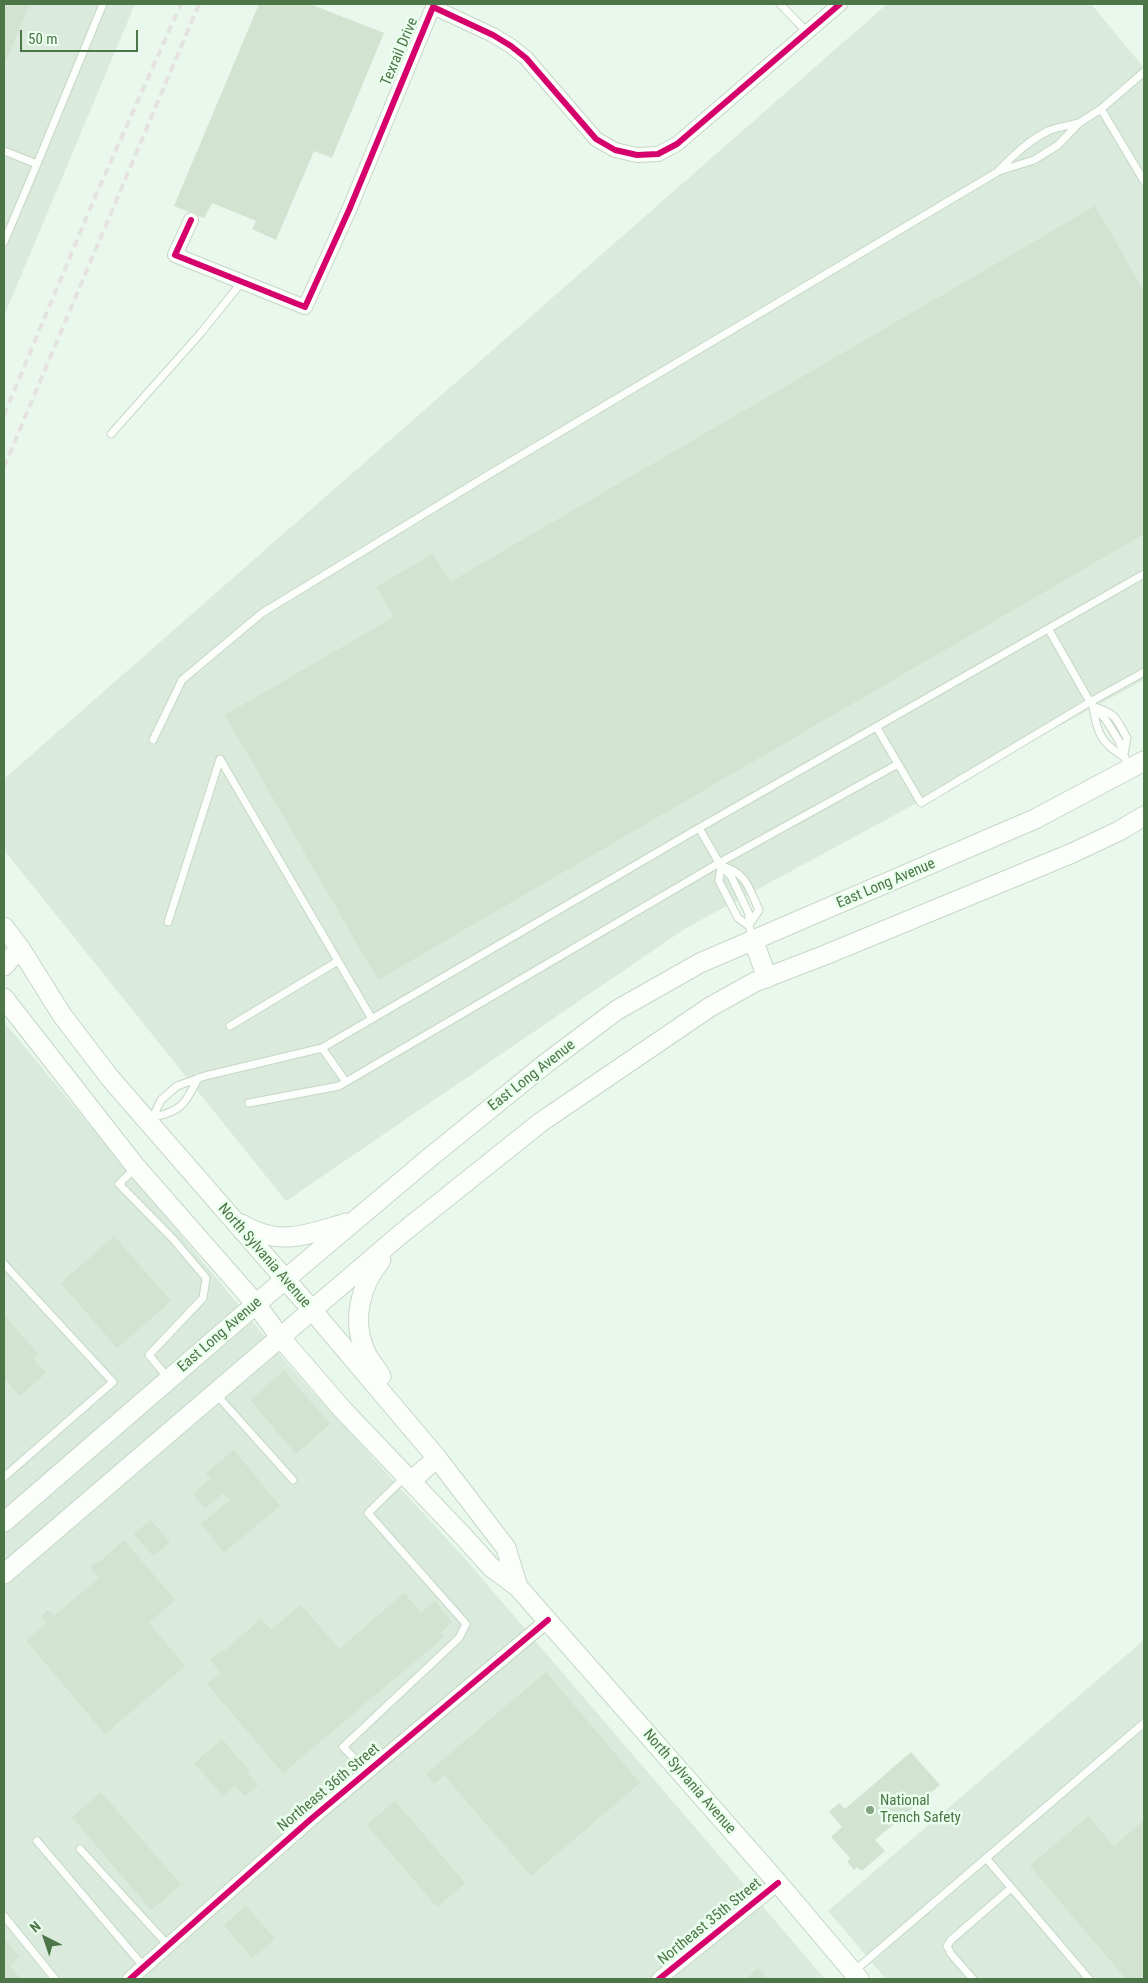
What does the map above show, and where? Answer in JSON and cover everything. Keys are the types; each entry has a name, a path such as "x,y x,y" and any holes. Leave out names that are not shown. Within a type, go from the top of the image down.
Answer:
{"main road":[{"name":"East Long Avenue","path":"4,1522 354,1221 545,1064 618,1010 751,932 1035,819 1132,763"},
{"path":"4,1574 402,1234 541,1122 710,1007 731,994 767,978 1070,854 1119,831 1144,816"},
{"name":"North Sylvania Avenue","path":"4,927 20,948 62,1015 110,1078 150,1120 231,1219 312,1310 432,1451 506,1548 518,1587"},
{"path":"751,932 767,978"},
{"path":"4,966 20,948"},
{"name":"North Sylvania Avenue","path":"4,998 136,1167 256,1304 280,1337 343,1410 491,1567 518,1587 548,1620 778,1883 856,1976"},
{"path":"231,1219 257,1234 286,1239 354,1221"},
{"path":"402,1234 374,1268 363,1288 358,1309 359,1332 366,1353 432,1451 408,1478"}],"street":[{"name":"Texrail Drive","path":"191,220 175,255 305,307 349,210 432,7 493,35 511,46 526,58 596,139 615,150 637,155 658,154 677,144 840,4"},
{"name":"Northeast 36th Street","path":"130,1979 311,1819 548,1620"},
{"name":"Northeast 35th Street","path":"659,1979 778,1883"}],"lane":[{"path":"4,242 103,4"},
{"path":"780,4 807,32"},
{"path":"153,740 182,680 262,613 488,475 999,171 1034,160 1058,145 1078,123 1101,109 1144,72"},
{"path":"1101,109 1144,181"},
{"path":"999,171 1024,146 1049,130 1078,123"},
{"path":"4,151 37,164"},
{"path":"111,434 200,334 241,283"},
{"path":"150,1120 161,1100 177,1086 198,1078 322,1048 699,828 1049,630 1144,574"},
{"path":"1049,630 1091,705 1106,720 1132,763"},
{"path":"877,728 921,803 1091,705 1144,672"},
{"path":"1091,705 1096,726 1108,747 1132,763"},
{"path":"168,922 220,759 372,1019"},
{"path":"249,1103 339,1086 898,764"},
{"path":"699,828 720,865 731,876 749,914 751,932"},
{"path":"720,865 719,881 738,918 751,932"},
{"path":"720,865 736,870 746,882 759,910 751,932"},
{"path":"230,1026 338,960"},
{"path":"322,1048 346,1082"},
{"path":"150,1120 171,1114 189,1098 198,1078"},
{"path":"136,1167 119,1184 173,1239 206,1278 203,1298 149,1354 168,1379"},
{"path":"4,1264 113,1382 4,1477"},
{"path":"215,1393 293,1480"},
{"path":"368,1772 343,1747 459,1638 466,1624 368,1513 408,1478"},
{"path":"856,1976 986,1858 1144,1723"},
{"path":"36,1841 144,1967"},
{"path":"80,1850 168,1946"},
{"path":"986,1858 1089,1979"},
{"path":"973,1979 951,1954 947,1946 951,1940 1011,1888"},
{"path":"4,1916 55,1979"}],"shaded area":[{"path":"4,4 135,4 4,316"},
{"path":"887,4 1091,4 1144,68 1144,680 686,928 286,1201 4,850 4,779"},
{"path":"4,1022 291,1368 466,1560 825,1979 4,1979"},
{"path":"1144,1640 1144,1979 886,1979 828,1911"}],"building":[{"path":"4,4 30,4 4,65"},
{"path":"259,4 310,4 384,33 332,158 314,151 276,240 252,229 256,221 212,203 204,218 174,206"},
{"path":"1095,206 1144,291 1144,534 378,980 225,715 394,617 376,587 433,554 450,582"},
{"path":"114,1236 171,1301 117,1348 61,1283"},
{"path":"4,1315 38,1354 33,1358 46,1373 20,1396 7,1381 4,1384"},
{"path":"284,1371 330,1424 296,1454 250,1400"},
{"path":"234,1450 280,1506 224,1552 201,1524 230,1500 223,1493 205,1508 193,1494 211,1479 206,1473"},
{"path":"151,1520 170,1542 153,1556 134,1534"},
{"path":"124,1540 175,1600 149,1623 185,1666 105,1734 26,1640 47,1623 41,1616 48,1610 54,1616 99,1578 90,1567 96,1562 97,1564"},
{"path":"404,1593 421,1613 435,1601 452,1622 440,1633 444,1637 283,1773 207,1684 221,1673 210,1660 222,1649 224,1651 261,1619 271,1630 301,1605 339,1649"},
{"path":"546,1672 640,1783 531,1876 444,1775 434,1784 426,1774"},
{"path":"222,1739 250,1772 248,1773 258,1785 245,1796 235,1785 223,1796 194,1763"},
{"name":"National Trench Safety","path":"911,1752 940,1785 875,1840 885,1851 862,1871 857,1867 854,1870 847,1861 850,1858 831,1837 842,1827 829,1812 839,1803 845,1809"},
{"path":"101,1792 181,1885 151,1910 72,1817"},
{"path":"395,1801 465,1883 437,1907 367,1825"},
{"path":"1088,1816 1114,1846 1144,1820 1144,1979 1126,1979 1030,1866"},
{"path":"246,1906 275,1939 252,1958 224,1925"},
{"path":"4,1939 19,1957 10,1966 21,1979 4,1979"},
{"path":"758,1968 768,1979 746,1979"}],"railway":[{"path":"4,415 95,197 181,4"},
{"path":"4,467 199,4"}],"cycle path":[{"path":"191,220 175,255 305,307 349,210 433,7 493,35 511,46 526,58 596,139 615,150 637,155 658,154 677,144 840,4"},
{"path":"130,1979 311,1819 548,1620"},
{"path":"659,1979 778,1883"}],"place":[{"name":"National Trench Safety","path":"870,1810"}]}
